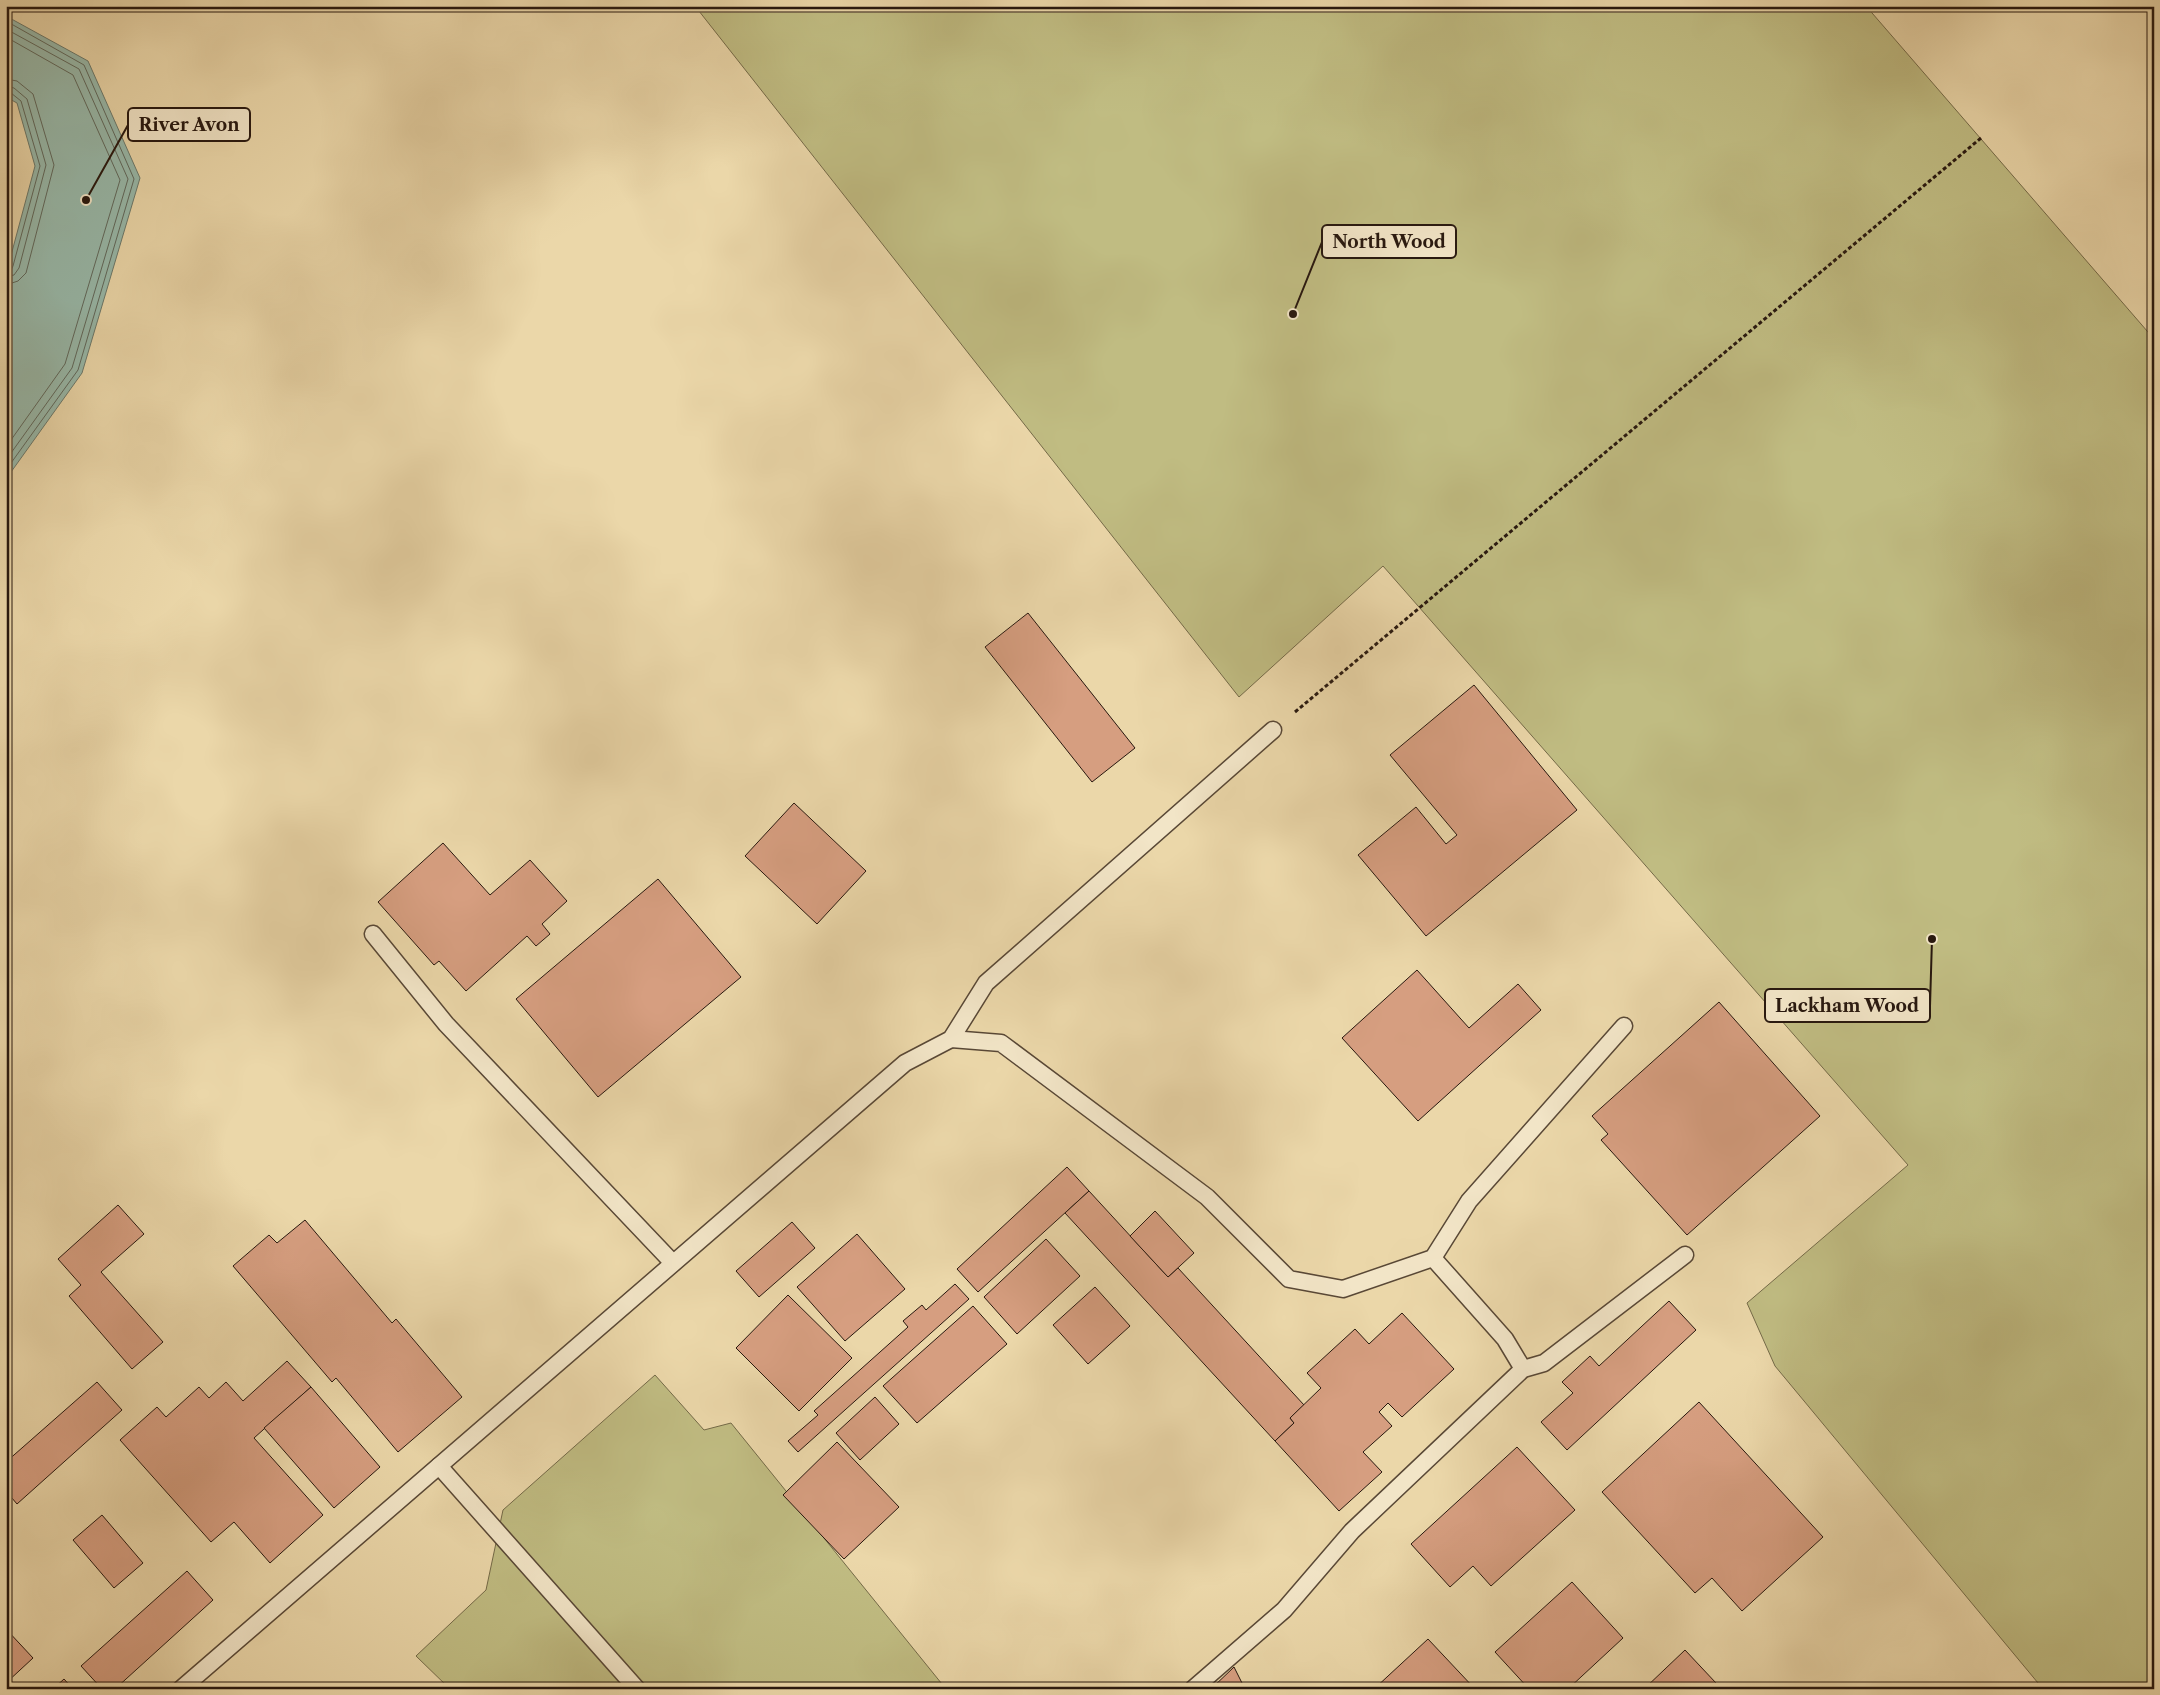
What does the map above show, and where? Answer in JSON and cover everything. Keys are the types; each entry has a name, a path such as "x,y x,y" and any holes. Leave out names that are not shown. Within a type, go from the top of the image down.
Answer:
{"lane":[{"path":"180,1689 905,1063 951,1039 986,983 1273,730"},
{"path":"373,934 446,1024 673,1263"},
{"path":"951,1039 1001,1043 1207,1197 1289,1279 1344,1289 1433,1258 1469,1201 1624,1026"},
{"path":"1193,1689 1284,1610 1352,1531 1523,1369 1544,1363 1685,1255"},
{"path":"1433,1258 1505,1339 1523,1369"},
{"path":"439,1466 637,1689"}],"path":[{"path":"1273,730 1981,138"}],"shaded area":[{"path":"695,6 1866,6 2154,339 2154,1689 2043,1689 1775,1366 1747,1303 1908,1165 1383,566 1239,697"},
{"path":"655,1375 704,1430 731,1423 946,1689 450,1689 416,1656 486,1590 503,1510"}],"water":[{"path":"6,16 88,61 140,178 82,373 6,479 6,274 35,166 17,103 6,97"}],"building":[{"path":"1028,613 1135,748 1092,782 985,647"},
{"path":"1474,685 1577,810 1426,936 1358,855 1416,807 1446,844 1457,835 1390,755"},
{"path":"794,803 866,871 817,924 745,856"},
{"path":"443,843 490,895 530,860 567,901 542,924 550,934 536,946 527,936 466,991 439,961 434,965 378,902"},
{"path":"658,879 741,977 598,1097 516,999"},
{"path":"1417,970 1469,1028 1518,984 1541,1010 1418,1121 1342,1038"},
{"path":"1719,1002 1820,1116 1687,1235 1601,1140 1608,1134 1592,1116"},
{"path":"1067,1167 1089,1191 978,1292 957,1269"},
{"path":"1089,1191 1168,1277 1178,1268 1304,1405 1290,1418 1294,1423 1275,1441 1065,1213"},
{"path":"118,1205 144,1234 101,1272 163,1342 132,1369 69,1296 81,1285 58,1259"},
{"path":"1155,1211 1194,1253 1168,1277 1130,1236"},
{"path":"305,1220 392,1323 396,1319 462,1397 398,1452 336,1378 332,1382 233,1266 269,1235 277,1243"},
{"path":"792,1222 815,1248 759,1297 736,1271"},
{"path":"857,1234 905,1289 845,1341 797,1287"},
{"path":"1046,1239 1080,1276 1017,1334 984,1297"},
{"path":"955,1284 969,1299 798,1452 788,1441 818,1415 814,1411 908,1327 903,1321 922,1305 926,1310"},
{"path":"1095,1287 1130,1326 1088,1364 1053,1325"},
{"path":"788,1295 852,1358 799,1411 736,1348"},
{"path":"1669,1301 1696,1330 1567,1450 1541,1422 1573,1393 1562,1382 1590,1356 1599,1366"},
{"path":"973,1306 1007,1344 917,1423 883,1386"},
{"path":"1402,1313 1454,1369 1402,1417 1388,1403 1379,1412 1392,1426 1363,1452 1382,1472 1339,1511 1275,1441 1294,1423 1290,1418 1321,1388 1307,1373 1355,1329 1369,1344"},
{"path":"287,1361 311,1387 254,1438 323,1515 270,1563 234,1522 211,1542 120,1440 157,1407 166,1417 199,1387 209,1398 226,1382 243,1401"},
{"path":"97,1382 122,1410 17,1504 6,1491 6,1462"},
{"path":"311,1387 380,1467 334,1508 264,1428"},
{"path":"875,1397 899,1424 860,1460 836,1433"},
{"path":"1699,1402 1823,1537 1742,1611 1712,1578 1695,1593 1602,1492"},
{"path":"837,1442 899,1507 844,1559 783,1495"},
{"path":"1517,1447 1575,1510 1491,1586 1473,1566 1450,1587 1411,1544"},
{"path":"102,1515 143,1563 114,1588 73,1540"},
{"path":"187,1571 213,1600 115,1689 102,1689 81,1666"},
{"path":"1572,1582 1623,1638 1568,1689 1529,1689 1495,1652"},
{"path":"6,1629 33,1658 6,1683"},
{"path":"1428,1639 1475,1689 1374,1689"},
{"path":"1685,1650 1716,1683 1710,1689 1644,1689"},
{"path":"1234,1667 1245,1689 1211,1689"},
{"path":"64,1679 73,1689 53,1689"}],"place":[{"name":"River Avon","path":"86,200"},
{"name":"North Wood","path":"1293,314"},
{"name":"Lackham Wood","path":"1932,939"}]}
